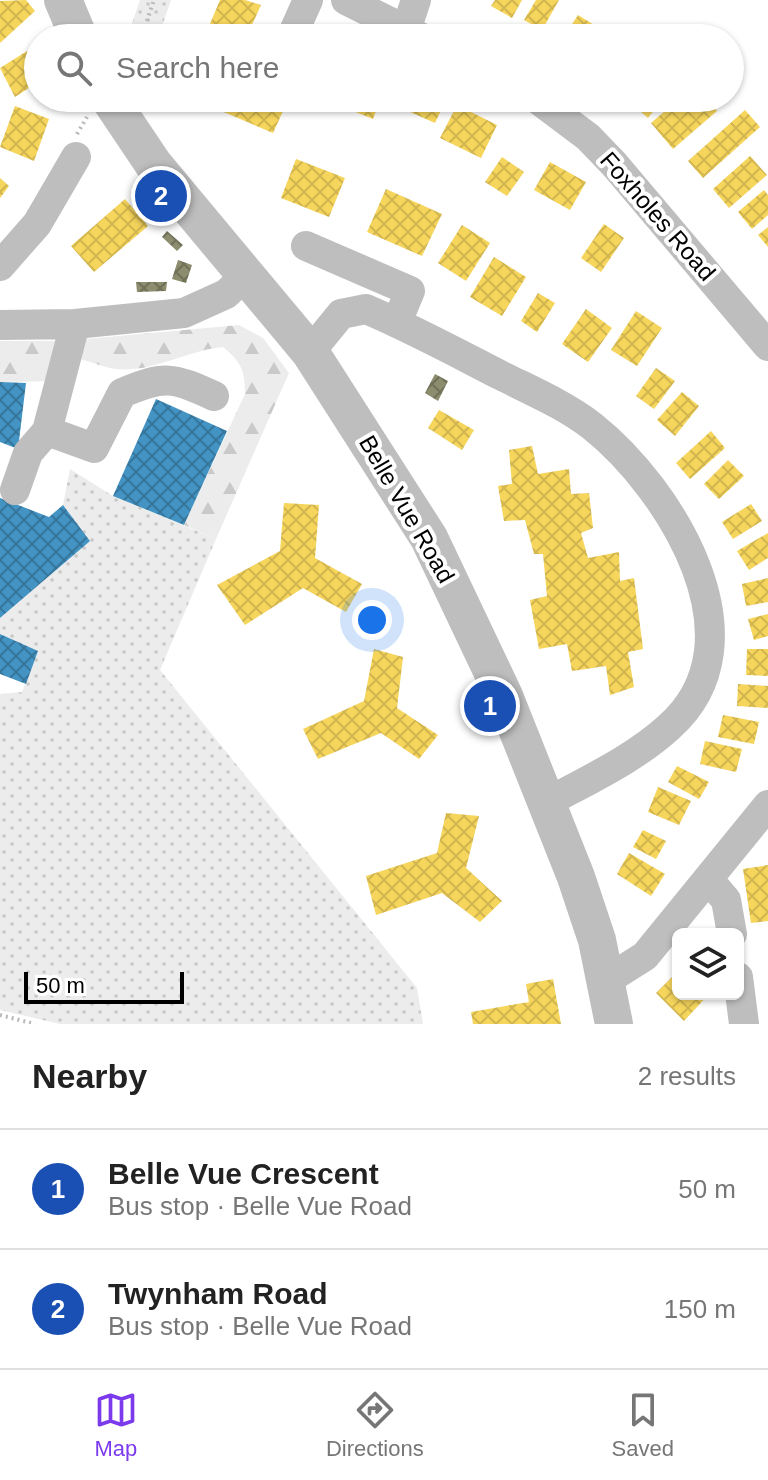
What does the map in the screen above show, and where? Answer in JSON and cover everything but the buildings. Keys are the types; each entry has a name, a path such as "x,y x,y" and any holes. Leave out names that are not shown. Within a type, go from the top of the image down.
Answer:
{"main road":[{"path":"63,0 73,24"},
{"name":"Belle Vue Road","path":"107,112 310,352 429,538 504,696 580,890 607,980 614,1024"}],"street":[{"path":"297,24 308,0"},
{"path":"346,0 394,24"},
{"path":"415,24 416,0"},
{"name":"Foxholes Road","path":"555,112 588,137 614,164 764,332"},
{"path":"0,266 37,224 76,157"},
{"path":"306,246 410,291 397,322"},
{"path":"0,325 75,324 184,313 226,294 246,275"},
{"path":"310,352 341,314 366,309 559,404 623,452 687,545 707,593 712,620 709,649 690,702 671,726 625,760 546,803"},
{"path":"15,490 28,453 47,431 75,324"},
{"path":"47,431 94,448 122,393 147,382 177,379 214,396"},
{"path":"607,980 645,956 768,805"},
{"path":"709,880 726,900 731,928"},
{"path":"741,1000 744,1024"}],"path":[{"path":"146,24 154,0"},
{"path":"76,157 71,143 94,112"},
{"path":"0,1015 35,1024"}],"green space":[{"path":"140,0 171,0 163,24 132,24"},
{"path":"239,325 263,338 289,373 216,539 184,525 245,394 241,367 223,347 143,368 112,368 80,359 60,381 0,382 0,341 64,341"},
{"path":"70,469 113,496 216,539 160,670 417,988 423,1024 60,1024 0,1010 0,694 22,692 38,652 0,634 0,618 90,541 63,505"}],"place":[{"name":"Twynham Road","path":"161,196"},
{"name":"Belle Vue Crescent","path":"490,706"}]}
